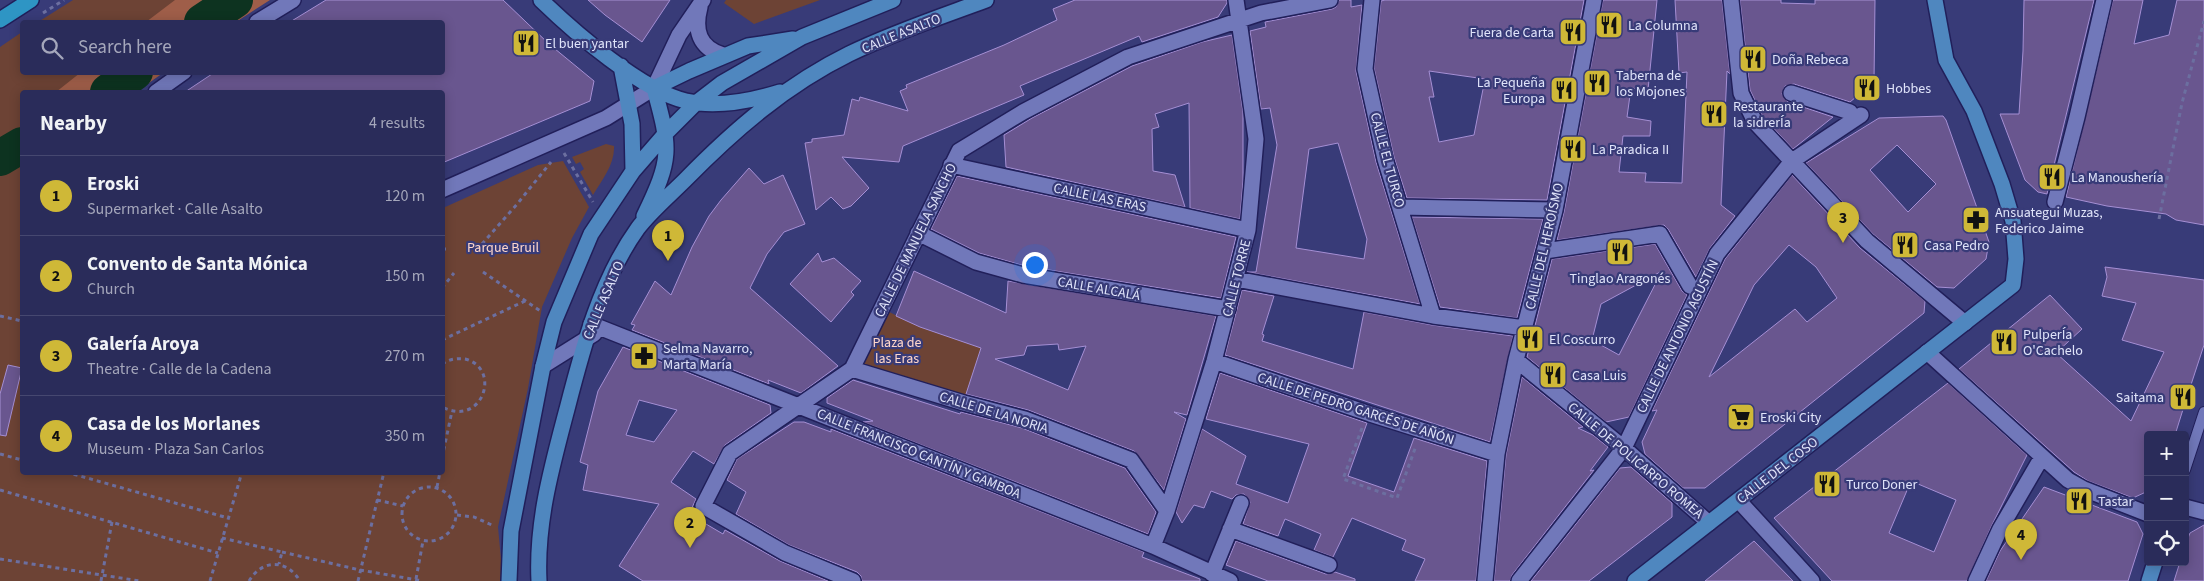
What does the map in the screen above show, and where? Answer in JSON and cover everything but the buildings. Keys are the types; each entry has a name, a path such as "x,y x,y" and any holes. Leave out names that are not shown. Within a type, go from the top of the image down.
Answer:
{"main road":[{"path":"0,20 31,0"},
{"name":"CALLE ASALTO","path":"541,0 583,38 621,66 667,95 696,103 741,102 793,88"},
{"path":"509,581 511,530 543,366 554,322 591,234 633,171 666,133 696,103 722,83 802,37 893,0"},
{"name":"CALLE ASALTO","path":"539,581 539,536 543,508 552,464 586,339 608,282 639,227 725,140 752,116 793,88 849,54 986,0"},
{"name":"CALLE DEL COSO","path":"1635,581 2013,285 2016,233 2002,184 1974,111 1946,60 1935,0"},
{"path":"639,227 665,168 666,133 654,88 723,55 748,46 802,37"},
{"path":"621,66 629,105 634,151 633,171"},
{"path":"2149,581 2154,566"}],"street":[{"path":"260,20 293,0"},
{"path":"703,0 698,20 699,35 707,48 723,55"},
{"path":"445,189 606,118 654,88 679,35 703,0"},
{"name":"CALLE TORRE","path":"1152,546 1167,511 1214,361 1248,230 1256,139 1236,0"},
{"name":"CALLE DE MANUELA SANCHO","path":"853,581 785,553 703,506 730,453 852,369 951,165 960,151 1023,112 1128,57 1239,19 1330,0"},
{"name":"CALLE EL TURCO","path":"1372,0 1365,69 1385,159 1434,316"},
{"name":"CALLE DEL HEROÍSMO","path":"1485,581 1497,454 1516,360 1555,210 1594,0"},
{"path":"1732,0 1739,82 1745,105 1755,122 1867,241 1965,323"},
{"path":"2055,202 2104,0"},
{"path":"159,90 180,75"},
{"name":"CALLE DE ANTONIO AGUSTÍN","path":"1519,581 1624,448 1717,254 1792,161 1855,114 1791,93"},
{"name":"CALLE LAS ERAS","path":"951,165 1248,230"},
{"path":"1400,207 1555,210"},
{"name":"CALLE ALCALÁ","path":"918,233 976,262 1023,275 1228,309"},
{"path":"1545,251 1660,234 1690,286"},
{"path":"1236,279 1434,316 1525,328"},
{"name":"CALLE FRANCISCO CANTÍN Y GAMBOA","path":"592,324 1152,546 1220,578"},
{"path":"543,366 586,339 606,330"},
{"path":"1927,352 2042,457 2077,485 2144,512"},
{"name":"CALLE DE POLICARPO ROMEA","path":"1516,360 1624,448 1709,523"},
{"name":"CALLE DE PEDRO GARCÉS DE AÑÓN","path":"1214,361 1370,414 1497,454"},
{"name":"CALLE DE LA NORIA","path":"852,369 964,403 1025,419 1131,460 1167,511"},
{"path":"1976,581 2000,528 2042,457"},
{"path":"1739,500 1812,581"},
{"path":"1220,578 1230,529 1241,503"},
{"path":"2189,508 2204,512"},
{"path":"1230,529 1329,565"}],"lane":[{"path":"2189,458 2204,412"}],"path":[{"path":"2159,219 2182,103 2204,21"},
{"path":"564,152 594,204"},
{"path":"482,244 557,154"},
{"path":"445,249 450,249"},
{"path":"483,272 528,300 544,314"},
{"path":"445,284 454,273"},
{"path":"445,339 528,300"},
{"path":"0,316 20,320"},
{"path":"445,363 454,359 471,362 478,367 485,382 481,399 469,410 452,411 445,408"},
{"path":"445,444 452,411"},
{"path":"1363,425 1343,479 1398,498 1418,442"},
{"path":"0,454 20,459"},
{"path":"77,475 228,518"},
{"path":"210,581 241,475"},
{"path":"358,581 383,475"},
{"path":"437,487 439,475"},
{"path":"422,487 437,487 448,494 453,500 457,515 453,528 448,534 432,541 423,541 408,532 402,515 403,506 407,498 414,491 422,487"},
{"path":"0,490 218,553"},
{"path":"378,500 403,506"},
{"path":"457,515 474,517 497,526"},
{"path":"101,581 112,522"},
{"path":"222,538 360,570 423,581"},
{"path":"416,579 423,541"},
{"path":"279,564 282,552"},
{"path":"0,559 140,581"},
{"path":"249,581 260,568 269,564 279,564 295,573 300,581"}],"green space":[{"path":"73,0 235,0 205,20 41,20"},
{"path":"726,0 820,0 754,24 724,3"},
{"name":"Parque Bruil","path":"20,33 20,75 130,75 108,90 20,90 20,475 445,475 445,207 538,165 563,161 589,207 572,238 542,307 528,388 498,527 503,581 0,581 0,47"},
{"path":"606,144 614,146 614,153 607,172 593,195 580,172 584,169 580,162 576,164 572,157"},
{"name":"Plaza de las Eras","path":"881,308 920,327 981,348 964,403 852,369"}],"shaded area":[{"path":"175,0 270,0 239,20 149,20"},
{"path":"77,75 160,75 139,90 59,90"}],"waterway":[{"path":"205,20 235,0"},
{"path":"111,90 131,75"},
{"path":"0,158 20,146"}],"place":[{"name":"La Columna","path":"1609,25"},
{"name":"Fuera de Carta","path":"1573,32"},
{"name":"El buen yantar","path":"526,43"},
{"name":"Doña Rebeca","path":"1753,59"},
{"name":"Taberna de los Mojones","path":"1597,83"},
{"name":"Hobbes","path":"1867,88"},
{"name":"La Pequeña Europa","path":"1564,90"},
{"name":"Restaurante la sidrerÍa","path":"1714,114"},
{"name":"La Paradica II","path":"1573,149"},
{"name":"La Manoushería","path":"2052,177"},
{"name":"Ansuategui Muzas, Federico Jaime","path":"1976,220"},
{"name":"Galería Aroya","path":"1843,243"},
{"name":"Casa Pedro","path":"1905,245"},
{"name":"Tinglao Aragonés","path":"1620,252"},
{"name":"Eroski","path":"668,261"},
{"name":"El Coscurro","path":"1530,339"},
{"name":"PulperÍa O'Cachelo","path":"2004,342"},
{"name":"Selma Navarro, Marta María","path":"644,356"},
{"name":"Casa Luis","path":"1553,375"},
{"name":"Saitama","path":"2183,397"},
{"name":"Eroski City","path":"1741,417"},
{"name":"Turco Doner","path":"1827,484"},
{"name":"Tastar","path":"2079,501"},
{"name":"Convento de Santa Mónica","path":"690,548"},
{"name":"Casa de los Morlanes","path":"2021,560"}]}
